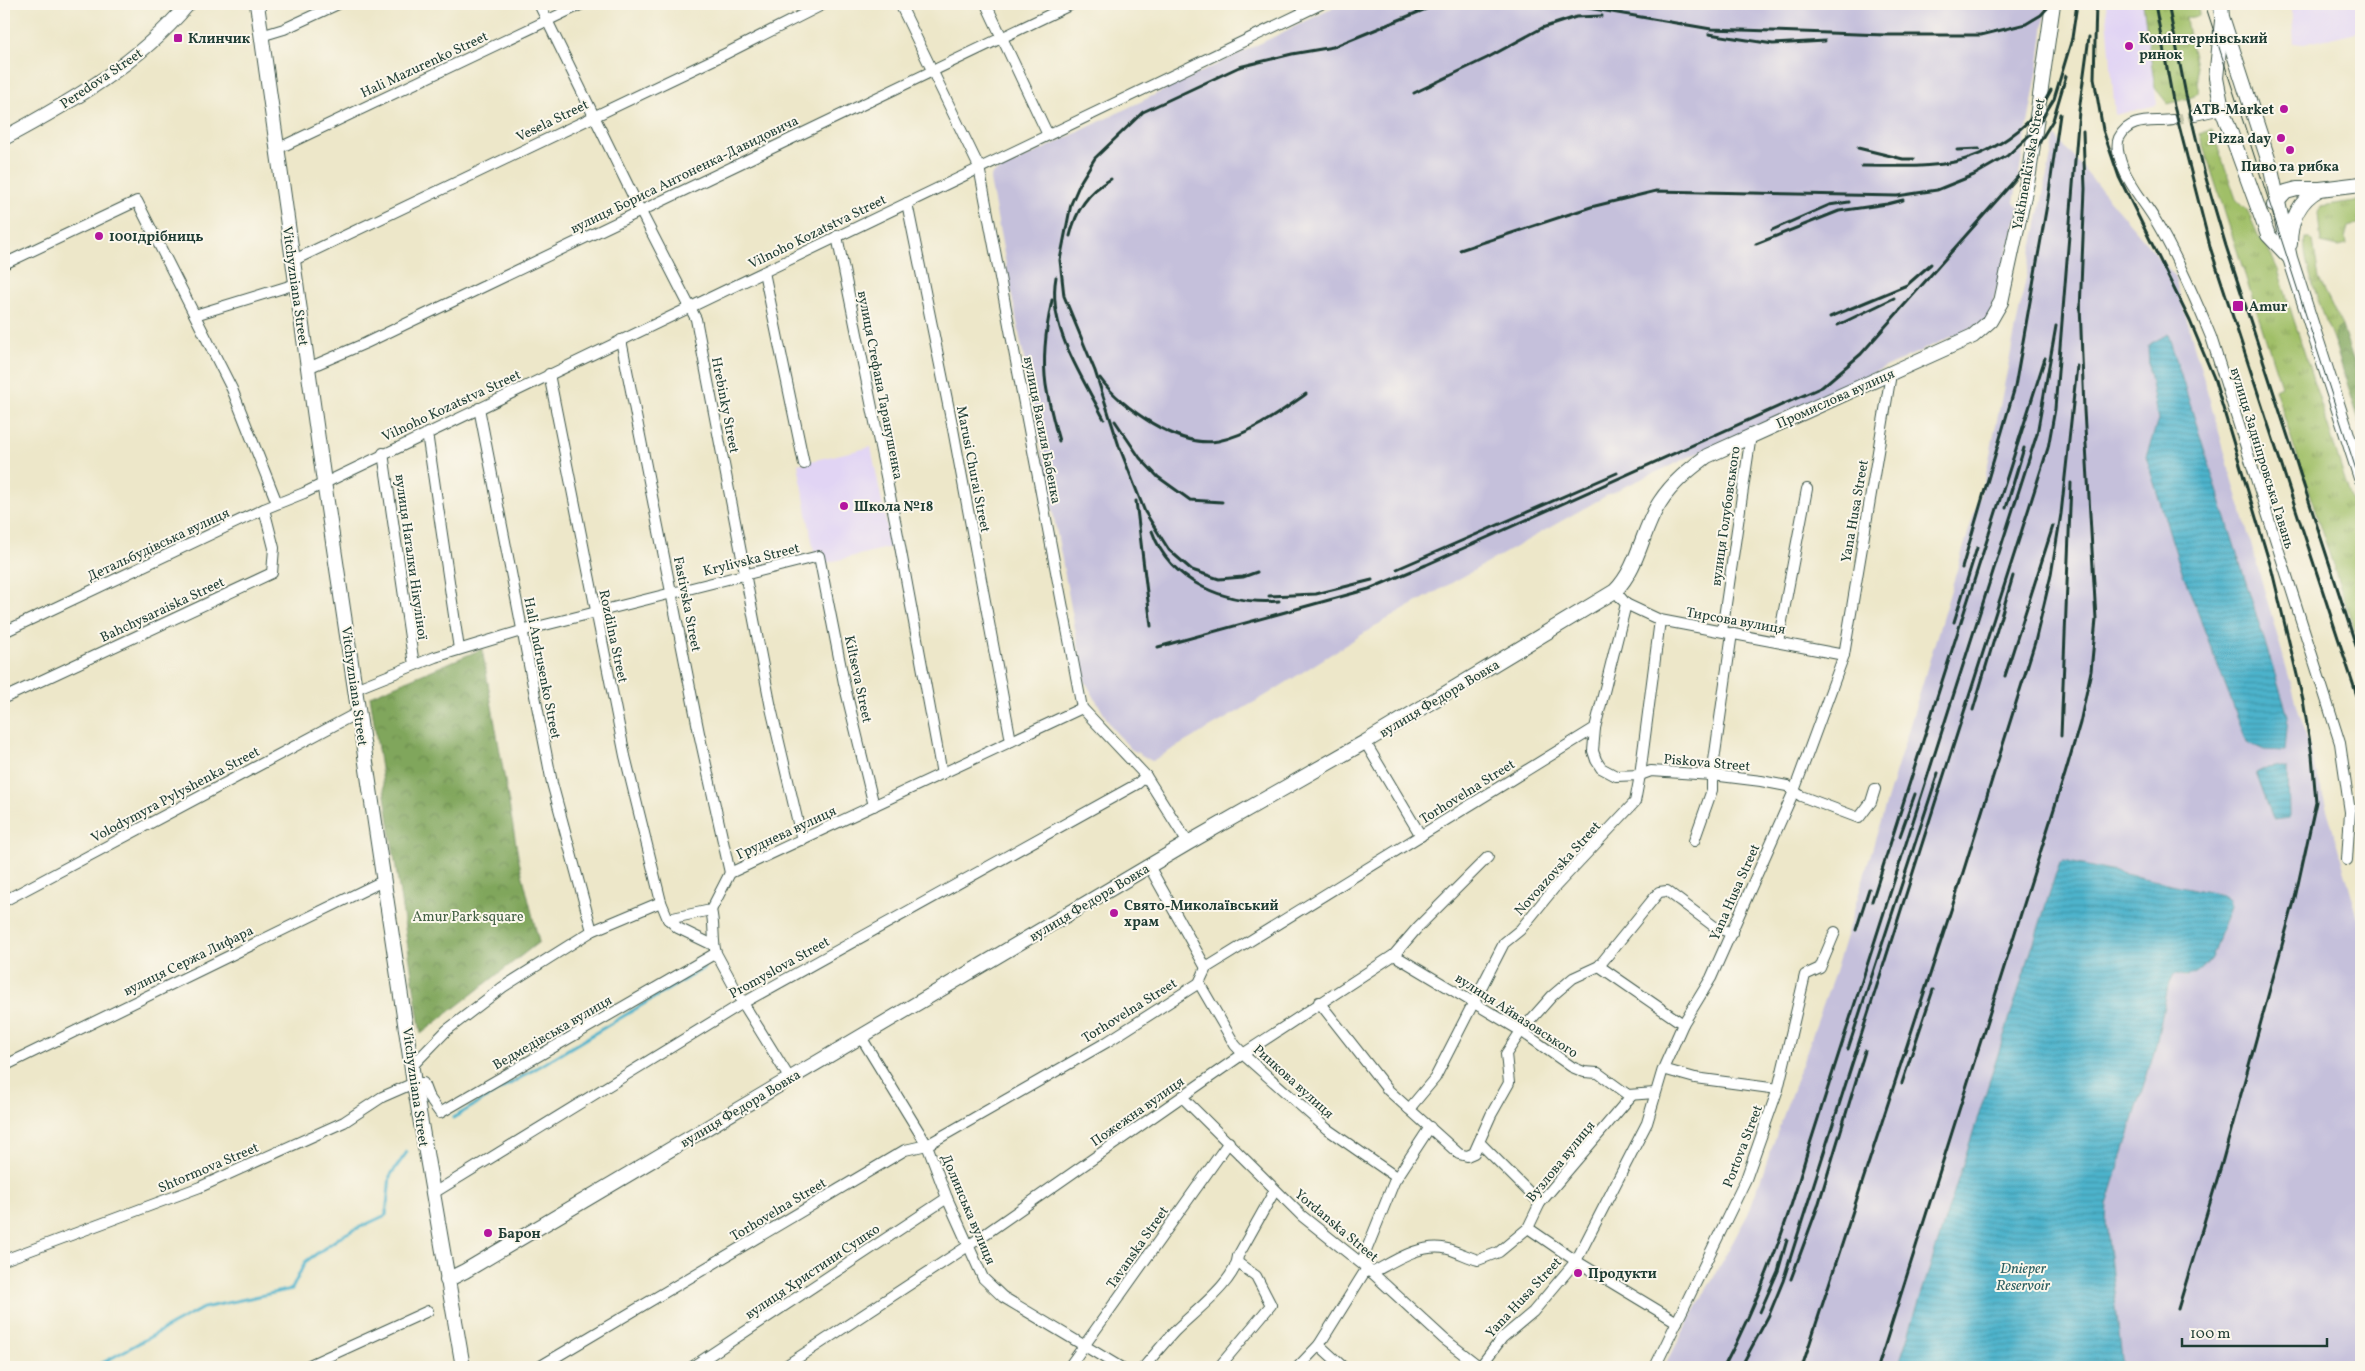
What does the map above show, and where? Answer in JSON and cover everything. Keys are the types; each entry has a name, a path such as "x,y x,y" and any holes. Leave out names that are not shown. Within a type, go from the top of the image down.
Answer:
{"street":[{"name":"Peredova Street","path":"4,138 92,87 147,47 188,4"},
{"name":"Vitchyzniana Street","path":"257,4 324,482 414,1083 463,1367"},
{"path":"261,36 284,29 338,4"},
{"name":"Hrebinky Street","path":"539,4 696,319 771,708 802,840"},
{"name":"Hali Mazurenko Street","path":"277,149 582,4"},
{"name":"Vesela Street","path":"292,261 725,54 824,4"},
{"name":"вулиця Василя Бабенка","path":"900,4 979,167 1082,708"},
{"path":"986,4 1048,135"},
{"name":"вулиця Бориса Антоненка-Давидовича","path":"308,368 366,343 1072,4"},
{"name":"Vilnoho Kozatstva Street","path":"324,482 1321,4"},
{"name":"Yakhnenkivska Street","path":"1990,321 2001,302 2029,173 2053,4"},
{"path":"2222,10 2216,70 2222,109 2268,235 2290,258"},
{"path":"2222,10 2270,165 2290,258 2361,478"},
{"path":"2195,115 2222,109"},
{"name":"вулиця Задніпровська Гавань","path":"2173,120 2157,122 2142,120 2133,124 2120,137 2118,153 2131,183 2166,240 2195,298 2210,337 2340,743 2350,812 2347,860"},
{"path":"2270,165 2280,178 2297,189 2316,192"},
{"path":"2247,179 2257,190 2276,200 2293,201 2316,192 2361,184"},
{"path":"2268,235 2272,210 2276,200 2286,192 2297,189"},
{"path":"2290,258 2292,226 2296,213 2302,203 2316,192"},
{"path":"4,264 137,201 232,389 277,503"},
{"name":"Marusi Churai Street","path":"907,203 953,429 1011,741"},
{"name":"вулиця Стефана Таранушенка","path":"838,236 942,774"},
{"path":"764,272 804,464"},
{"path":"195,315 296,284"},
{"name":"Промислова вулиця","path":"1681,476 1707,456 1974,336 1990,321"},
{"name":"Fastivska Street","path":"621,340 730,873"},
{"name":"Rozdilna Street","path":"549,374 625,756 661,902"},
{"name":"Yana Husa Street","path":"1480,1367 1502,1338 1532,1312 1576,1262 1647,1123 1663,1069 1683,1024 1711,978 1794,791 1844,655 1891,374"},
{"name":"Hali Andrusenko Street","path":"479,408 552,783 592,931"},
{"path":"427,433 459,649"},
{"name":"вулиця Голубовського","path":"1694,841 1712,790 1727,632 1751,435"},
{"name":"вулиця Наталки Нікуліної","path":"383,453 414,665"},
{"name":"вулиця Федора Вовка","path":"447,1280 1188,843 1365,742 1615,592 1627,575 1660,502 1681,476"},
{"name":"Детальбудівська вулиця","path":"4,632 324,482"},
{"path":"1778,642 1806,489"},
{"name":"Bahchysaraiska Street","path":"4,698 272,573 274,548 264,509"},
{"name":"Krylivska Street","path":"355,689 459,649 521,631 819,556"},
{"name":"Kiltseva Street","path":"819,556 844,683 874,806"},
{"path":"1595,728 1626,604 1615,592"},
{"name":"Тирсова вулиця","path":"1626,604 1660,620 1844,655"},
{"name":"Novoazovska Street","path":"1409,1109 1434,1078 1504,943 1520,930 1555,887 1635,802 1660,620"},
{"path":"1082,708 1146,776 1188,843"},
{"name":"Груднева вулиця","path":"711,910 730,873 1082,708"},
{"name":"Volodymyra Pylyshenka Street","path":"4,901 358,712"},
{"name":"Piskova Street","path":"1595,728 1593,751 1601,768 1616,776 1640,775 1651,771 1712,775 1787,786 1794,791"},
{"name":"Torhovelna Street","path":"539,1367 906,1150 927,1145 1107,1042 1199,983 1206,968 1595,728"},
{"path":"1365,742 1421,836"},
{"name":"Promyslova Street","path":"432,1194 742,1003 1137,784 1146,776"},
{"path":"1794,791 1859,818 1871,802 1875,789"},
{"name":"Пожежна вулиця","path":"784,1367 968,1246 1319,1002 1394,955 1418,927 1488,857"},
{"path":"1150,866 1206,968"},
{"name":"вулиця Сержа Лифара","path":"4,1066 385,880"},
{"path":"1319,1002 1388,1090 1463,1156 1474,1153 1480,1143 1491,1114 1509,1083 1506,1054 1522,1031 1552,996 1573,978 1599,966 1662,891 1670,893 1715,927 1732,933"},
{"path":"412,1065 447,1030 503,987 592,931 661,902 668,919 678,928 715,949"},
{"path":"668,919 711,910 715,933 715,949 742,1003 790,1079"},
{"name":"Portova Street","path":"1655,1367 1746,1179 1778,1089 1806,976 1820,968 1835,932"},
{"name":"Ведмедівська вулиця","path":"414,1083 423,1083 428,1096 440,1113 715,949"},
{"name":"вулиця Айвазовського","path":"1394,955 1522,1031 1572,1067 1584,1072 1598,1073 1625,1093 1632,1095"},
{"path":"1599,966 1683,1024"},
{"name":"Ринкова вулиця","path":"1199,983 1235,1045 1243,1054 1327,1129 1396,1177"},
{"name":"Долинська вулиця","path":"861,1037 927,1145 983,1278 1002,1297 1120,1367"},
{"path":"1663,1069 1695,1078 1778,1089"},
{"name":"Shtormova Street","path":"4,1260 200,1187 344,1122 382,1097 414,1083"},
{"path":"1632,1095 1655,1093"},
{"name":"Вузлова вулиця","path":"1369,1271 1408,1253 1429,1249 1446,1248 1478,1260 1500,1252 1528,1228 1540,1203 1632,1095"},
{"name":"Yordanska Street","path":"1182,1097 1302,1216 1369,1271 1444,1339 1480,1367"},
{"path":"1298,1367 1319,1345 1369,1271 1364,1256 1396,1177 1430,1127"},
{"name":"Tavanska Street","path":"1069,1367 1229,1142"},
{"path":"1480,1143 1540,1203"},
{"path":"1144,1367 1173,1333 1221,1286 1238,1263 1238,1256 1275,1190"},
{"name":"вулиця Христини Сушко","path":"692,1367 948,1198"},
{"path":"1528,1228 1576,1262 1677,1322"},
{"path":"1219,1367 1271,1305 1256,1276 1238,1263"},
{"path":"306,1367 428,1311"},
{"path":"1319,1345 1343,1367"}],"shaded area":[{"path":"1341,4 2046,4 2040,57 2014,202 2020,208 1988,320 1613,492 1377,625 1265,696 1152,761 1131,749 1112,728 1085,681 990,180 992,174"},
{"name":"Комінтернівський ринок","path":"2106,4 2143,4 2157,105 2115,115"},
{"path":"2291,4 2361,4 2361,31 2304,44 2294,43"},
{"path":"2055,136 2174,275 2361,928 2361,1360 2336,1365 2279,1365 2275,1367 2123,1367 2106,1222 2107,1205 2155,1049 2169,982 2173,975 2178,974 2186,977 2211,958 2230,906 2222,895 2064,861 2060,862 2056,873 1898,1367 1664,1367 1748,1214 1835,972 1986,474"},
{"name":"Школа №18","path":"871,447 891,547 826,563 823,550 814,552 798,464"}],"green space":[{"path":"2143,4 2198,4 2199,16 2186,18 2198,75 2198,93 2192,97 2168,104 2155,88"},
{"path":"2212,130 2236,199 2247,210 2258,235 2278,270 2361,530 2361,650 2275,389 2281,386 2199,134"},
{"path":"2361,200 2361,223 2348,227 2345,238 2346,245 2338,247 2321,243 2318,213 2321,206"},
{"path":"2305,238 2310,238 2313,241 2319,279 2342,326 2335,332 2334,342 2310,275"},
{"path":"2342,326 2361,383 2361,427 2334,342 2335,332"},
{"name":"Amur Park square","path":"482,649 519,861 539,942 421,1034 370,696"}],"water":[{"path":"2168,334 2288,716 2285,751 2264,750 2247,742 2179,563 2146,457 2158,420 2149,373 2148,345"},
{"path":"2276,766 2288,769 2289,817 2273,819 2256,773 2268,767"},
{"name":"Dnieper Reservoir","path":"2064,861 2222,895 2228,900 2230,906 2208,962 2197,973 2188,976 2173,975 2169,982 2155,1049 2107,1205 2106,1222 2123,1367 1898,1367 2056,873 2060,862"},
{"path":"2361,1360 2361,1367 2275,1367 2279,1365 2336,1365"}],"waterway":[{"path":"453,1118 704,968"},
{"path":"95,1367 203,1308 292,1289 305,1262 343,1235 386,1215 390,1176 407,1152"}],"tunnel":[{"path":"2173,120 2195,115"}],"tram line":[{"path":"2205,4 2361,485"}],"railway":[{"path":"1257,572 1243,577 1219,579 1192,570 1169,550 1145,512 1119,446 1095,371 1064,296 1060,260 1071,204 1081,181 1095,158 1143,112 1239,67 1292,54 1333,47 1438,4"},
{"path":"1565,4 1711,29 1885,35 1981,35 2026,24 2041,15 2051,4"},
{"path":"2071,45 2077,4"},
{"path":"2096,4 2094,78 2103,130 2119,177 2190,321 2214,378 2272,571 2303,700 2312,755 2316,802 2295,898 2222,1163 2178,1309"},
{"path":"2155,4 2174,106 2211,250 2361,708"},
{"path":"2168,4 2187,100 2205,175 2226,246 2361,661"},
{"path":"1414,93 1487,58 1542,28 1576,17 1602,16"},
{"path":"1709,34 1773,44 1825,41"},
{"path":"1741,1367 1769,1315 1783,1281 2048,448 2055,409 2079,111 2089,37"},
{"path":"1460,250 1591,207 1656,191 1897,196 1937,190 1974,175 2007,156 2034,131 2054,99 2072,39"},
{"path":"1158,647 1369,589 1822,387 1861,354 2021,173 2053,120 2066,76"},
{"path":"1862,166 1938,165 1980,154 1995,147 2022,128 2043,103 2051,90"},
{"path":"1962,568 2015,387 2048,199 2060,114"},
{"path":"2080,311 2085,189 2083,131"},
{"path":"1858,148 1903,159 1914,159"},
{"path":"1957,150 1979,149"},
{"path":"1070,236 1076,218 1084,203 1096,190 1111,179"},
{"path":"1756,244 1839,211 1903,200"},
{"path":"1772,230 1829,205 1849,202"},
{"path":"1830,317 1907,285 1931,264"},
{"path":"1056,277 1055,296 1061,333 1068,351 1104,419"},
{"path":"1838,325 1894,298"},
{"path":"1052,300 1045,342 1044,364 1046,385 1059,441"},
{"path":"1878,1367 2065,774 2080,723 2091,671 2096,619 2080,304"},
{"path":"1724,1367 1761,1289 1790,1208 2037,434 2056,326"},
{"path":"1872,901 2045,358"},
{"path":"1802,1367 1955,898 2035,642 2051,575 2061,514 2077,366"},
{"path":"1100,378 1122,401 1152,423 1169,432 1203,442 1230,438 1253,428 1306,394"},
{"path":"1115,421 1140,458 1158,477 1190,500 1222,502"},
{"path":"2006,508 2024,448"},
{"path":"1397,569 1617,473"},
{"path":"2061,736 2071,483"},
{"path":"1136,501 1151,626"},
{"path":"2005,676 2053,526"},
{"path":"1152,531 1160,549 1172,564 1186,577 1203,587 1240,599 1279,601"},
{"path":"1954,622 1977,548"},
{"path":"1973,710 2013,576"},
{"path":"1269,596 1316,594 1372,580"},
{"path":"1848,1049 1938,773"},
{"path":"1900,836 1915,794"},
{"path":"1856,930 1869,889"},
{"path":"1902,1083 1933,990"},
{"path":"1791,1279 1818,1206 1865,1051"},
{"path":"1760,1312 1778,1271 1787,1240"}],"place":[{"name":"Клинчик","path":"178,38"},
{"name":"Комінтернівський ринок","path":"2129,46"},
{"name":"ATB-Market","path":"2284,109"},
{"name":"Pizza day","path":"2281,138"},
{"name":"Пиво та рибка","path":"2290,150"},
{"name":"1001дрібниць","path":"99,236"},
{"name":"Amur","path":"2238,306"},
{"name":"Школа №18","path":"844,506"},
{"name":"Свято-Миколаївський храм","path":"1114,913"},
{"name":"Барон","path":"488,1233"},
{"name":"Продукти","path":"1578,1273"}]}
